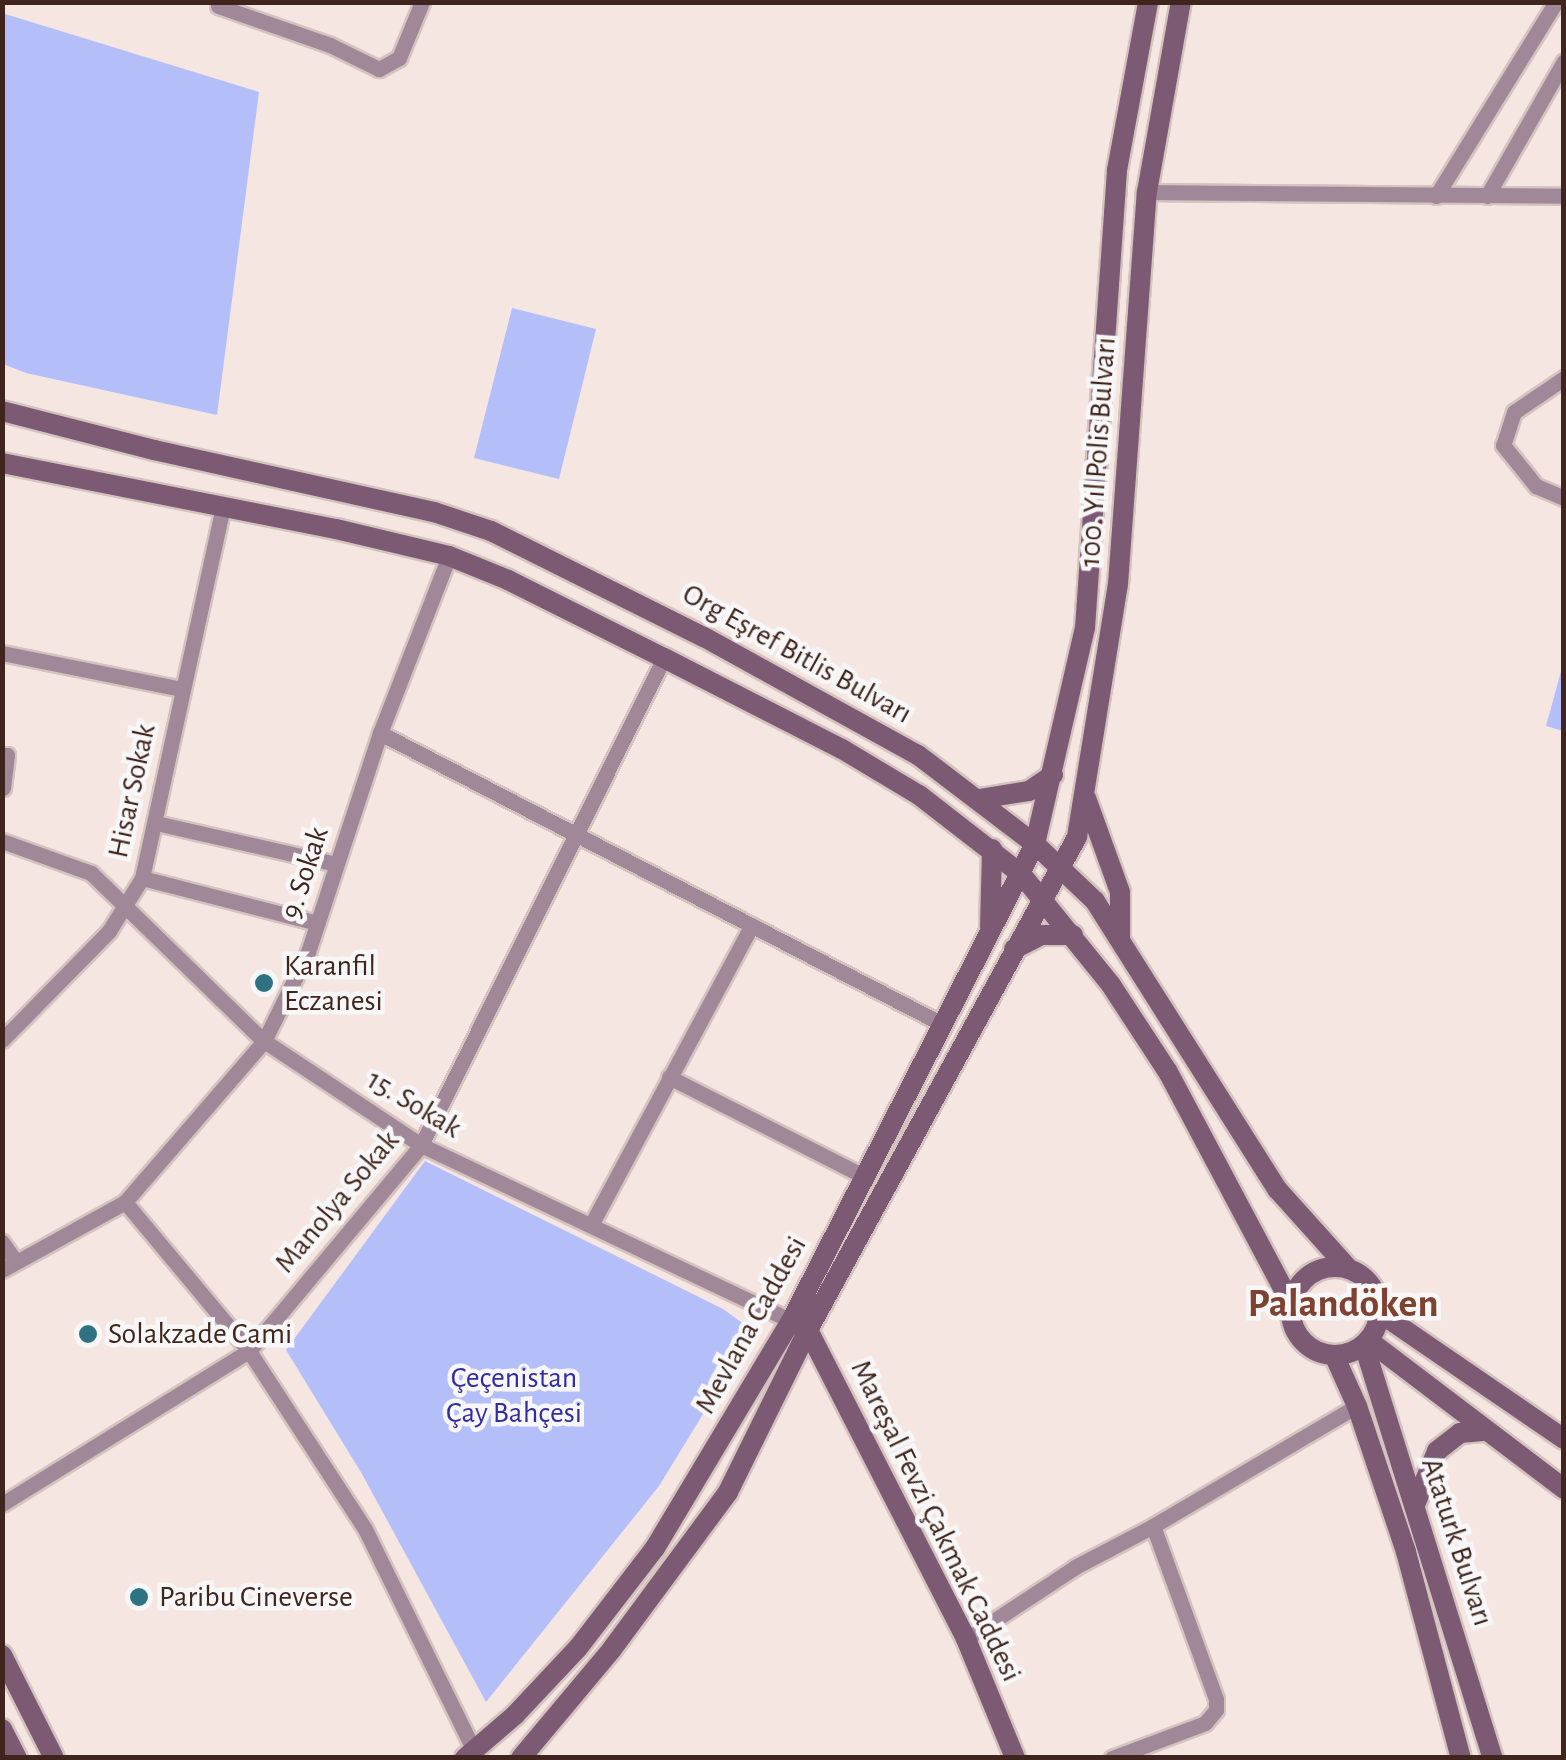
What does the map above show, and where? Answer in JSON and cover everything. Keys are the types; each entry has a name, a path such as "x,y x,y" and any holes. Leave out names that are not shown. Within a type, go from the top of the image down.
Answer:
{"main road":[{"name":"Mevlana Caddesi","path":"521,1758 612,1649 728,1492 865,1178 1035,844 1085,628 1117,170 1148,2"},
{"name":"100. Yıl Polis Bulvarı","path":"1042,896 1062,869 1077,837 1086,798 1118,584 1147,192 1181,2"},
{"name":"Org Eşref Bitlis Bulvarı","path":"2,411 154,450 434,512 490,531 651,609 872,728 980,800 1035,844 1095,902 1278,1190 1348,1268"},
{"path":"2,463 450,556 508,580 880,770 992,849 1022,875 1073,936 1168,1072 1291,1303 1296,1333 1306,1344 1334,1356 1356,1406 1406,1552 1462,1758"},
{"path":"980,800 1028,790 1053,775"},
{"path":"1086,798 1105,841 1123,902 1120,937"},
{"path":"990,935 992,849"},
{"name":"Mevlana Caddesi","path":"473,1755 578,1648 655,1548 800,1326 1042,896"},
{"path":"1014,949 1041,936 1073,936"},
{"path":"1291,1303 1306,1277 1334,1266 1348,1268 1372,1285 1380,1313 1564,1440"},
{"path":"1334,1356 1366,1342 1380,1313"},
{"name":"Mareşal Fevzi Çakmak Caddesi","path":"800,1326 966,1639 1015,1758"},
{"path":"1366,1342 1564,1488"},
{"name":"Ataturk Bulvarı","path":"1366,1342 1494,1758"},
{"path":"1415,1508 1420,1484 1437,1450 1460,1433 1482,1431"},
{"path":"2,1655 54,1758"},
{"path":"2,1729 17,1758"}],"street":[{"path":"218,6 330,45 378,69 399,58 422,2"},
{"path":"1436,196 1556,2"},
{"path":"1486,196 1564,61"},
{"path":"1147,192 1564,196"},
{"path":"1564,378 1514,412 1503,445 1536,486 1564,498"},
{"name":"Hisar Sokak","path":"2,1040 110,931 142,878 223,506"},
{"name":"9. Sokak","path":"9,1266 126,1202 264,1041 308,952 380,733 450,556"},
{"path":"2,653 182,689"},
{"name":"Manolya Sokak","path":"2,1504 249,1351 421,1145 664,658"},
{"path":"380,733 942,1024"},
{"path":"2,754 7,755 4,788"},
{"path":"156,823 336,864"},
{"name":"15. Sokak","path":"2,841 91,873 264,1041 421,1145 800,1326"},
{"path":"142,878 318,923"},
{"path":"591,1225 752,925"},
{"path":"669,1077 865,1178"},
{"path":"126,1202 249,1351 365,1529 473,1755"},
{"path":"2,1242 9,1266"},
{"path":"966,1639 1075,1567 1154,1526 1356,1406"},
{"path":"1112,1758 1205,1723 1216,1710 1216,1699 1154,1526"}],"green space":[{"path":"2,13 259,92 217,415 26,373 3,364"},
{"path":"512,308 596,329 559,479 474,458"},
{"path":"1563,664 1564,731 1546,726"},
{"name":"Çeçenistan Çay Bahçesi","path":"425,1161 723,1309 748,1327 746,1344 659,1486 486,1702 362,1474 286,1350"}],"place":[{"name":"Karanfil Eczanesi","path":"264,983"},
{"name":"Solakzade Cami","path":"88,1334"},
{"name":"Paribu Cineverse","path":"139,1597"}],"district":[{"name":"Palandöken","path":"1343,1304"}]}
